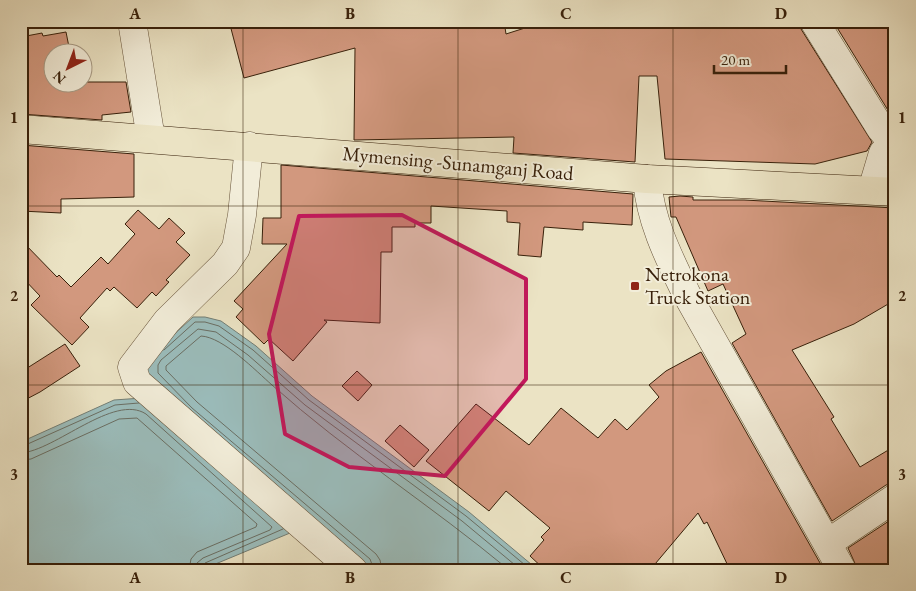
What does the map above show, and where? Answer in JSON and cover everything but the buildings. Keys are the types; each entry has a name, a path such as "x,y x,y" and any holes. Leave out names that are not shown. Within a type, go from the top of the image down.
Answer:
{"main road":[{"name":"Mymensing -Sunamganj Road","path":"21,129 647,179 883,191"}],"street":[{"path":"132,21 151,138"},
{"path":"814,21 881,129 893,140 884,154 883,191"},
{"path":"249,146 242,215 236,248 226,264 167,321 132,367 137,382 353,570"},
{"path":"647,179 649,201 653,216 682,285 842,570"},
{"path":"828,543 895,498"}],"highlighted area":[{"path":"402,215 526,279 526,379 445,476 349,467 285,434 269,334 299,216"}],"water":[{"path":"193,317 205,317 221,321 256,346 312,396 469,512 538,570 365,570 146,376 146,360"},
{"path":"142,398 290,533 201,570 21,570 21,442 114,400"}],"place":[{"name":"Netrokona Truck Station","path":"635,286"}]}
